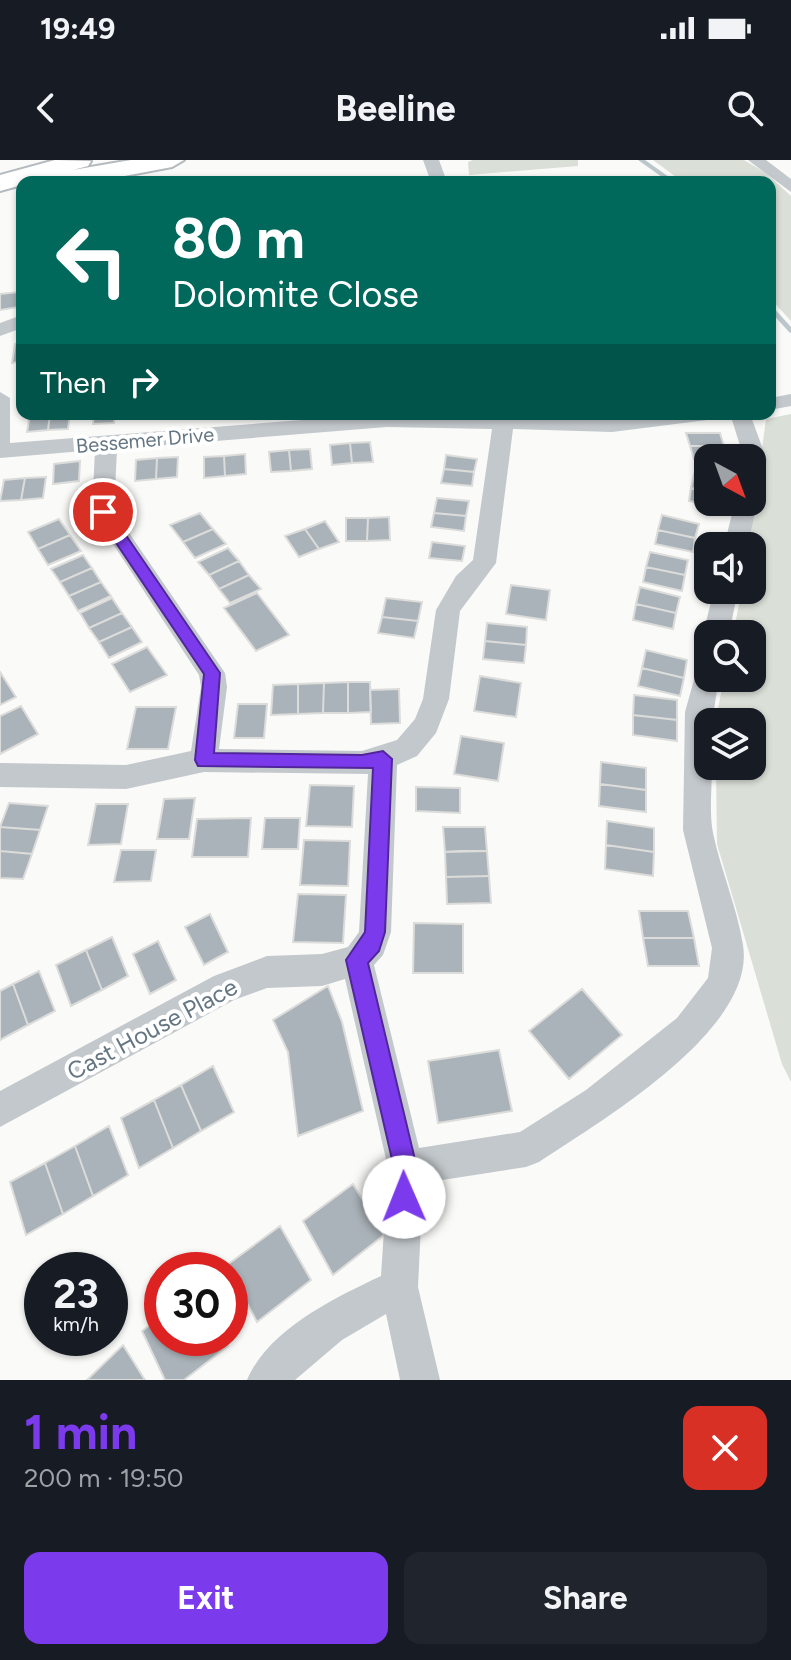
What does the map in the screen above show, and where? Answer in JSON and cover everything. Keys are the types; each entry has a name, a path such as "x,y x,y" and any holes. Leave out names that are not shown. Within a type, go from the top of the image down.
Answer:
{"main road":[{"path":"26,176 86,160"},
{"path":"84,176 172,160"}],"street":[{"path":"756,160 787,180"},
{"path":"0,398 0,442"},
{"name":"Bessemer Drive","path":"0,451 387,420"},
{"name":"Bessemer Drive","path":"466,420 612,425 662,420"},
{"path":"742,420 750,444"},
{"path":"0,775 126,777 204,760 362,763 383,759 407,748 426,725 436,699 448,610 465,582 484,563 503,423"},
{"path":"106,444 103,512 212,673 214,687 204,760"},
{"path":"406,1168 526,1149 598,1102 689,1030 723,984 728,948 698,830 698,712 703,692"},
{"path":"383,759 375,932 372,944 357,960 406,1168 399,1287 420,1380"},
{"name":"Cast House Place","path":"0,1110 225,987 267,972 322,970 357,960"},
{"path":"267,1380 293,1352 335,1318 399,1287"}],"shaded area":[{"path":"578,160 578,166 469,175 468,162"},
{"path":"653,160 744,160 769,176 675,176"},
{"path":"776,182 791,196 791,321 776,305"},
{"path":"791,414 791,1082 782,1064 717,844 716,780 766,780 766,708 718,708 721,692 766,692 766,620 736,620 739,604 766,604 766,532 751,532 753,516 766,516 766,444 763,444 766,420 776,420 776,417"}],"building":[{"path":"16,292 16,307 0,310 0,294"},
{"path":"15,344 16,362 12,363"},
{"path":"29,420 49,420 48,430 27,432"},
{"path":"49,420 69,420 68,429 48,430"},
{"path":"93,420 114,420 114,423 93,424"},
{"path":"686,433 720,433 723,444 694,444 690,446"},
{"path":"370,442 373,462 352,463 350,443"},
{"path":"350,443 352,463 332,465 330,445"},
{"path":"310,449 312,469 291,471 289,450"},
{"path":"289,450 291,471 271,472 269,452"},
{"path":"245,454 246,474 225,476 224,456"},
{"path":"446,455 477,459 474,472 444,469"},
{"path":"224,456 225,476 204,478 204,457"},
{"path":"178,457 177,477 156,479 157,458"},
{"path":"157,458 156,479 135,481 136,460"},
{"path":"80,461 79,481 53,484 54,464"},
{"path":"444,469 474,472 472,486 441,483"},
{"path":"46,477 43,498 21,500 25,478"},
{"path":"25,478 21,500 0,501 4,480"},
{"path":"691,488 694,489 694,502 689,501"},
{"path":"437,498 469,501 466,516 434,513"},
{"path":"200,513 213,529 183,542 170,525"},
{"path":"434,513 466,516 464,531 431,527"},
{"path":"662,515 699,524 694,538 658,530"},
{"path":"389,517 390,540 367,541 368,518"},
{"path":"346,518 368,518 367,541 346,541"},
{"path":"59,519 70,535 38,549 28,532"},
{"path":"325,521 339,542 319,549 305,529"},
{"path":"213,529 226,544 195,558 183,542"},
{"path":"305,529 319,549 299,557 285,536"},
{"path":"658,530 694,538 693,552 655,544"},
{"path":"70,535 81,551 48,565 38,549"},
{"path":"432,542 465,546 462,561 429,558"},
{"path":"228,548 239,561 209,575 198,562"},
{"path":"650,552 688,560 685,575 646,567"},
{"path":"83,555 92,568 60,582 51,569"},
{"path":"239,561 249,575 219,589 209,575"},
{"path":"646,567 685,575 682,591 643,582"},
{"path":"92,568 101,582 69,596 60,582"},
{"path":"249,575 261,589 230,603 219,589"},
{"path":"101,582 111,596 78,611 69,596"},
{"path":"511,585 550,590 546,620 506,614"},
{"path":"640,587 680,597 676,613 636,604"},
{"path":"257,593 289,635 256,651 224,608"},
{"path":"112,598 122,613 89,628 80,613"},
{"path":"386,598 422,602 418,621 382,617"},
{"path":"636,604 676,613 673,629 633,620"},
{"path":"122,613 132,627 99,642 89,628"},
{"path":"382,617 418,621 414,638 378,633"},
{"path":"487,623 527,627 526,645 485,641"},
{"path":"132,627 142,642 109,658 99,642"},
{"path":"485,641 526,645 524,663 483,659"},
{"path":"147,647 167,675 130,692 112,664"},
{"path":"646,650 687,660 684,678 642,668"},
{"path":"642,668 684,678 680,696 638,686"},
{"path":"0,672 16,697 0,705"},
{"path":"480,676 521,683 516,717 474,711"},
{"path":"348,682 348,713 323,713 324,683"},
{"path":"348,682 370,682 371,712 348,713"},
{"path":"324,683 323,713 298,714 298,684"},
{"path":"298,684 298,714 271,715 273,685"},
{"path":"399,689 400,723 371,724 370,690"},
{"path":"634,695 677,700 677,720 633,715"},
{"path":"238,704 267,704 264,738 234,738"},
{"path":"21,706 38,734 0,754 0,716"},
{"path":"136,707 176,707 168,749 127,749"},
{"path":"633,715 677,720 677,741 633,735"},
{"path":"461,736 504,743 498,781 454,774"},
{"path":"601,762 646,768 646,790 600,784"},
{"path":"600,784 646,790 646,812 599,806"},
{"path":"310,785 354,786 352,827 306,826"},
{"path":"416,787 460,788 460,813 416,811"},
{"path":"195,798 189,839 157,839 164,799"},
{"path":"9,803 48,806 40,830 0,827"},
{"path":"96,804 128,804 121,844 88,845"},
{"path":"251,818 248,857 192,857 197,819"},
{"path":"265,818 300,818 298,849 262,849"},
{"path":"607,821 654,828 654,852 606,845"},
{"path":"0,827 40,830 32,854 0,851"},
{"path":"443,827 485,827 487,851 445,852"},
{"path":"304,840 350,841 348,886 300,885"},
{"path":"606,845 654,852 653,876 605,869"},
{"path":"121,850 156,850 151,881 114,882"},
{"path":"0,851 32,854 23,879 0,878"},
{"path":"487,851 489,876 446,877 445,852"},
{"path":"489,876 491,903 447,904 446,877"},
{"path":"298,894 346,895 343,943 293,942"},
{"path":"639,911 688,911 694,938 643,938"},
{"path":"210,914 228,952 204,965 185,927"},
{"path":"414,923 463,924 463,973 413,973"},
{"path":"112,937 128,976 102,990 86,950"},
{"path":"643,938 694,938 699,966 648,966"},
{"path":"158,941 176,980 150,994 133,954"},
{"path":"86,950 102,990 71,1006 56,965"},
{"path":"39,971 55,1011 28,1025 13,984"},
{"path":"13,984 28,1025 0,1040 0,991"},
{"path":"328,986 342,1022 363,1111 298,1136 288,1052 273,1020"},
{"path":"582,989 622,1035 569,1079 529,1031"},
{"path":"499,1050 512,1111 438,1123 428,1061"},
{"path":"213,1066 234,1112 201,1131 181,1085"},
{"path":"181,1085 201,1131 173,1148 154,1100"},
{"path":"154,1100 173,1148 139,1168 121,1118"},
{"path":"109,1126 128,1175 93,1196 75,1146"},
{"path":"75,1146 93,1196 63,1214 45,1163"},
{"path":"45,1163 63,1214 26,1235 10,1182"},
{"path":"353,1184 384,1235 333,1275 303,1221"},
{"path":"280,1226 311,1280 257,1322 248,1305 248,1252 245,1252"},
{"path":"128,1353 145,1380 87,1380 112,1356 128,1356"},
{"path":"154,1356 215,1356 184,1380 165,1380"}],"waterway":[{"path":"641,160 664,176"},
{"path":"776,314 791,331"}],"route":[{"path":"103,512 110,527 212,673 214,687 204,760 362,763 383,759 375,932 372,944 357,960 406,1168 404,1197"}]}
